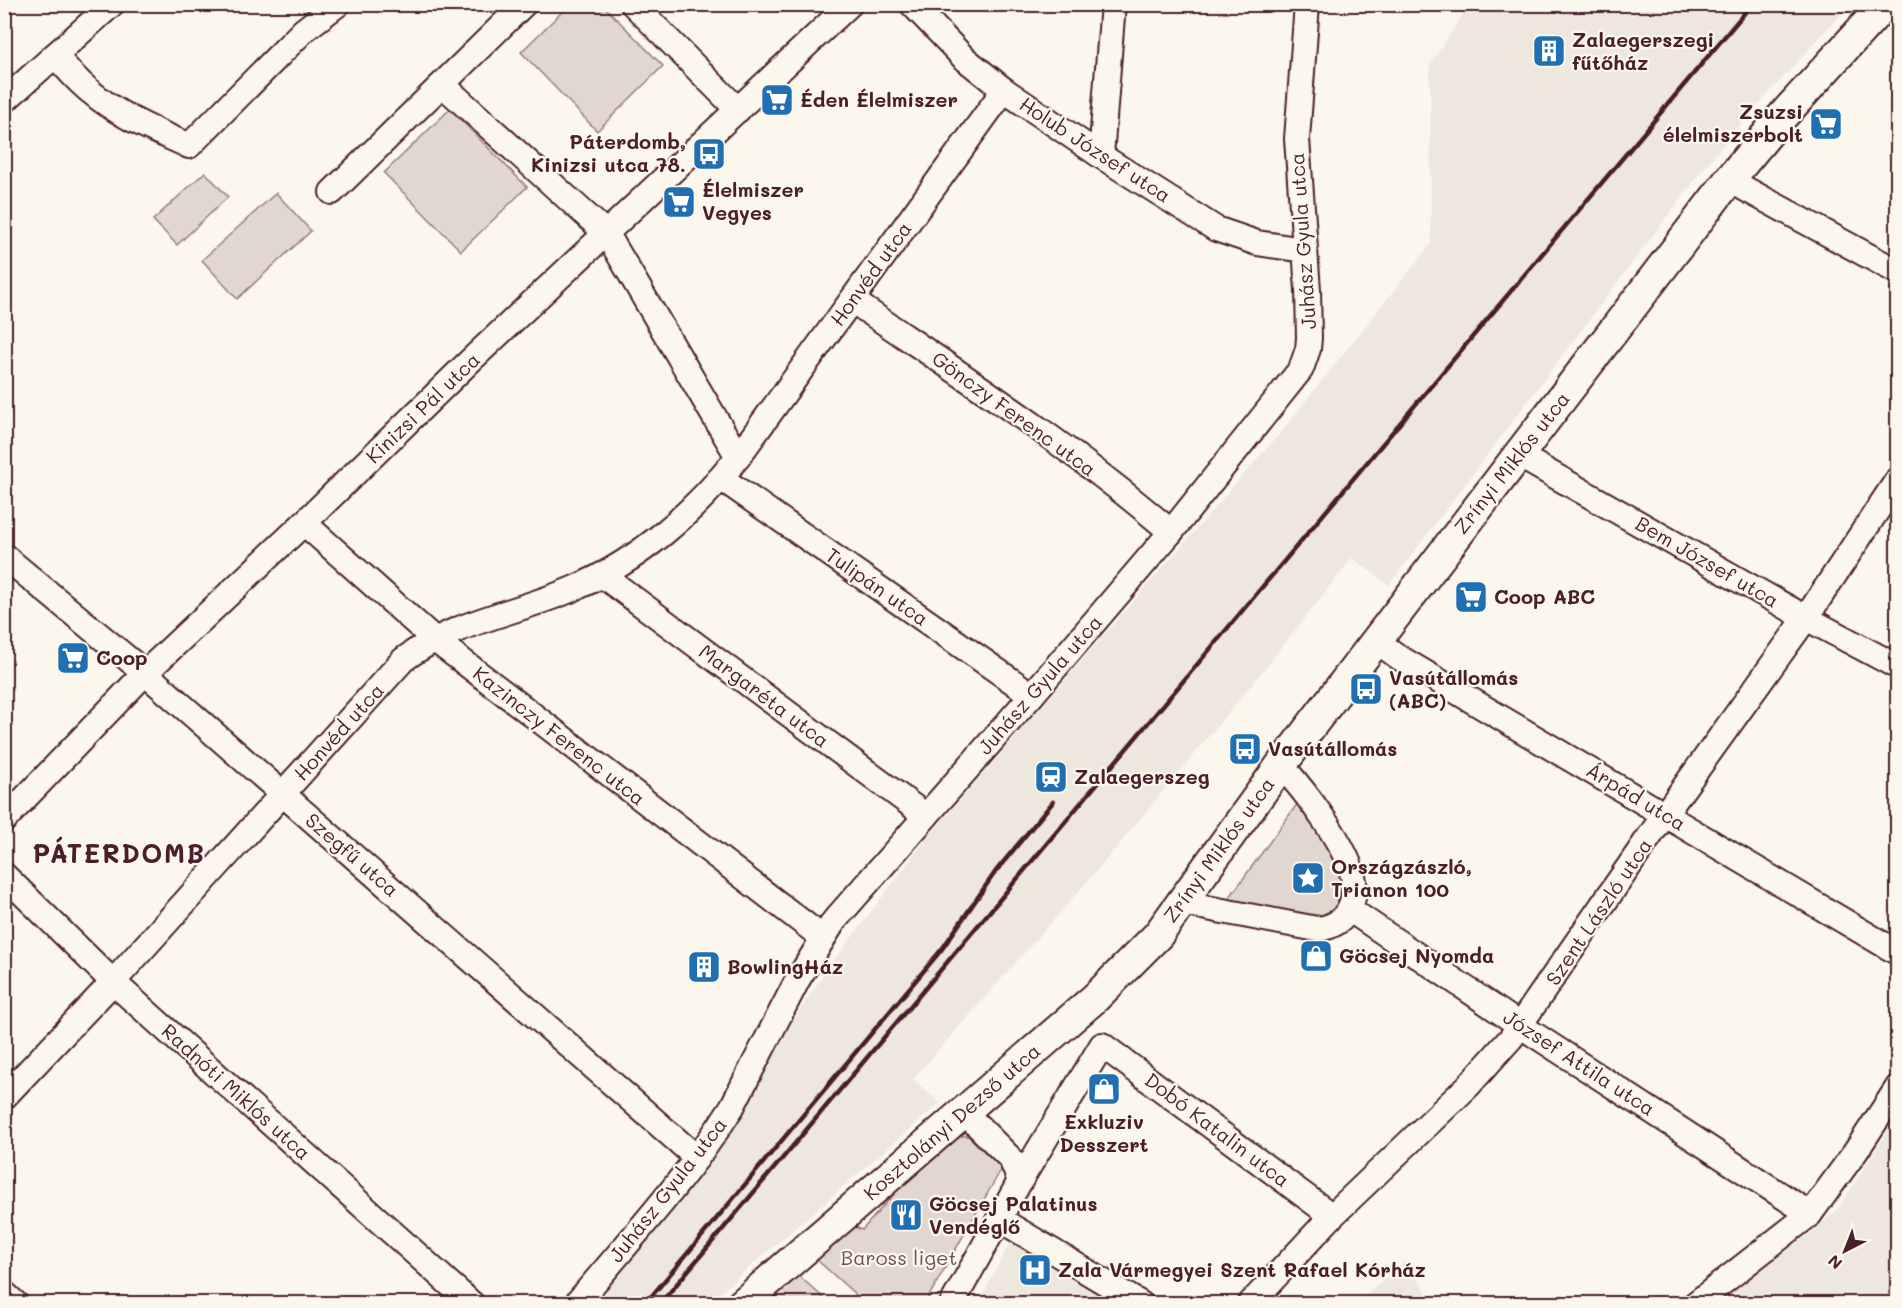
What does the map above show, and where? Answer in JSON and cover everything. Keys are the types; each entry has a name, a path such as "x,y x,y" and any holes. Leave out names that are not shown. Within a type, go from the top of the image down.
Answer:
{"main road":[{"name":"Zrínyi Miklós utca","path":"1158,935 1375,640 1729,180 1779,120 1885,4"},
{"name":"Kosztolányi Dezső utca","path":"742,1304 1095,998 1158,935"}],"street":[{"path":"4,101 112,4"},
{"path":"55,55 82,84 113,109 189,146 304,30 338,4"},
{"path":"332,192 524,4"},
{"path":"633,4 738,110"},
{"name":"Kinizsi Pál utca","path":"4,820 145,673 304,523 471,360 608,234 850,4"},
{"name":"Holub József utca","path":"912,4 964,58 1004,90 1101,156 1216,229 1257,243 1304,250"},
{"path":"1101,156 1113,4"},
{"name":"Juhász Gyula utca","path":"576,1304 697,1158 732,1107 798,979 834,921 1032,696 1171,532 1300,369 1308,349 1309,338 1308,290 1297,139 1307,4"},
{"path":"443,85 608,234 738,457"},
{"name":"Honvéd utca","path":"4,1097 113,982 403,660 419,648 478,621 574,589 602,575 660,535 688,512 738,457 1004,90"},
{"path":"1729,180 1898,272"},
{"name":"Gönczy Ferenc utca","path":"853,301 1028,421 1171,532"},
{"name":"Bem József utca","path":"1518,455 1806,618 1898,667"},
{"name":"Tulipán utca","path":"721,478 1032,696"},
{"name":"Szent László utca","path":"1250,1304 1332,1216 1468,1086 1521,1026 1665,814 1806,618 1898,479"},
{"name":"Kazinczy Ferenc utca","path":"304,523 435,640 823,938"},
{"name":"Szegfű utca","path":"4,556 145,673 697,1158"},
{"name":"Margaréta utca","path":"602,575 926,816"},
{"name":"Árpád utca","path":"1375,640 1400,658 1898,953"},
{"path":"1181,903 1317,929 1340,921 1349,909 1354,884 1345,854 1302,788 1281,765"},
{"name":"Radnóti Miklós utca","path":"4,875 113,982 472,1304"},
{"name":"József Attila utca","path":"1349,909 1521,1026 1810,1214"},
{"name":"Dobó Katalin utca","path":"1020,1181 1102,1045 1332,1216"},
{"path":"1695,1304 1810,1214 1843,1170 1898,1088"},
{"path":"952,1304 1020,1181 1011,1159 963,1111"},
{"path":"999,1219 1141,1304"},
{"path":"4,1293 15,1304"}],"shaded area":[{"path":"1469,5 1849,5 1737,128 1700,173 1389,585 1352,558 1263,671 1101,866 913,1079 940,1103 708,1303 593,1304 665,1221 719,1147 746,1109 795,1017 824,974 927,838 1281,432 1431,244 1430,65"},
{"path":"1897,1116 1897,1303 1717,1303 1816,1229 1838,1209"},
{"name":"Zala Vármegyei Szent Rafael Kórház","path":"1013,1237 1135,1304 978,1304"},
{"name":"Zala Vármegyei Szent Rafael Kórház","path":"1405,1261 1434,1303 1357,1303"}],"green space":[{"path":"570,4 603,5 663,66 597,131 521,52"},
{"path":"450,109 527,187 461,251 384,173"},
{"path":"205,172 228,197 177,245 153,220"},
{"path":"276,193 311,231 237,299 202,260"},
{"path":"1300,800 1348,870 1339,907 1322,917 1310,917 1227,901"},
{"name":"Baross liget","path":"955,1136 968,1136 1002,1168 925,1303 865,1303 817,1260 853,1226 862,1230 932,1151"},
{"name":"Baross liget","path":"797,1274 829,1303 763,1304"}],"railway":[{"path":"660,1304 1752,4"},
{"path":"645,1304 942,949 996,871 1053,802"}],"place":[{"name":"Zalaegerszegi fűtőház","path":"1549,51"},
{"name":"Éden Élelmiszer","path":"777,100"},
{"name":"Zsuzsi élelmiszerbolt","path":"1826,124"},
{"name":"Páterdomb, Kinizsi utca 78.","path":"709,154"},
{"name":"Élelmiszer Vegyes","path":"679,202"},
{"name":"Coop ABC","path":"1471,597"},
{"name":"Coop","path":"73,658"},
{"name":"Vasútállomás (ABC)","path":"1366,689"},
{"name":"Vasútállomás","path":"1245,749"},
{"name":"Zalaegerszeg","path":"1051,777"},
{"name":"Országzászló, Trianon 100","path":"1308,878"},
{"name":"Göcsej Nyomda","path":"1316,956"},
{"name":"BowlingHáz","path":"704,967"},
{"name":"Exkluziv Desszert","path":"1104,1089"},
{"name":"Göcsej Palatinus Vendéglő","path":"906,1215"},
{"name":"Zala Vármegyei Szent Rafael Kórház","path":"1035,1270"}],"district":[{"name":"PÁTERDOMB","path":"119,854"}]}
